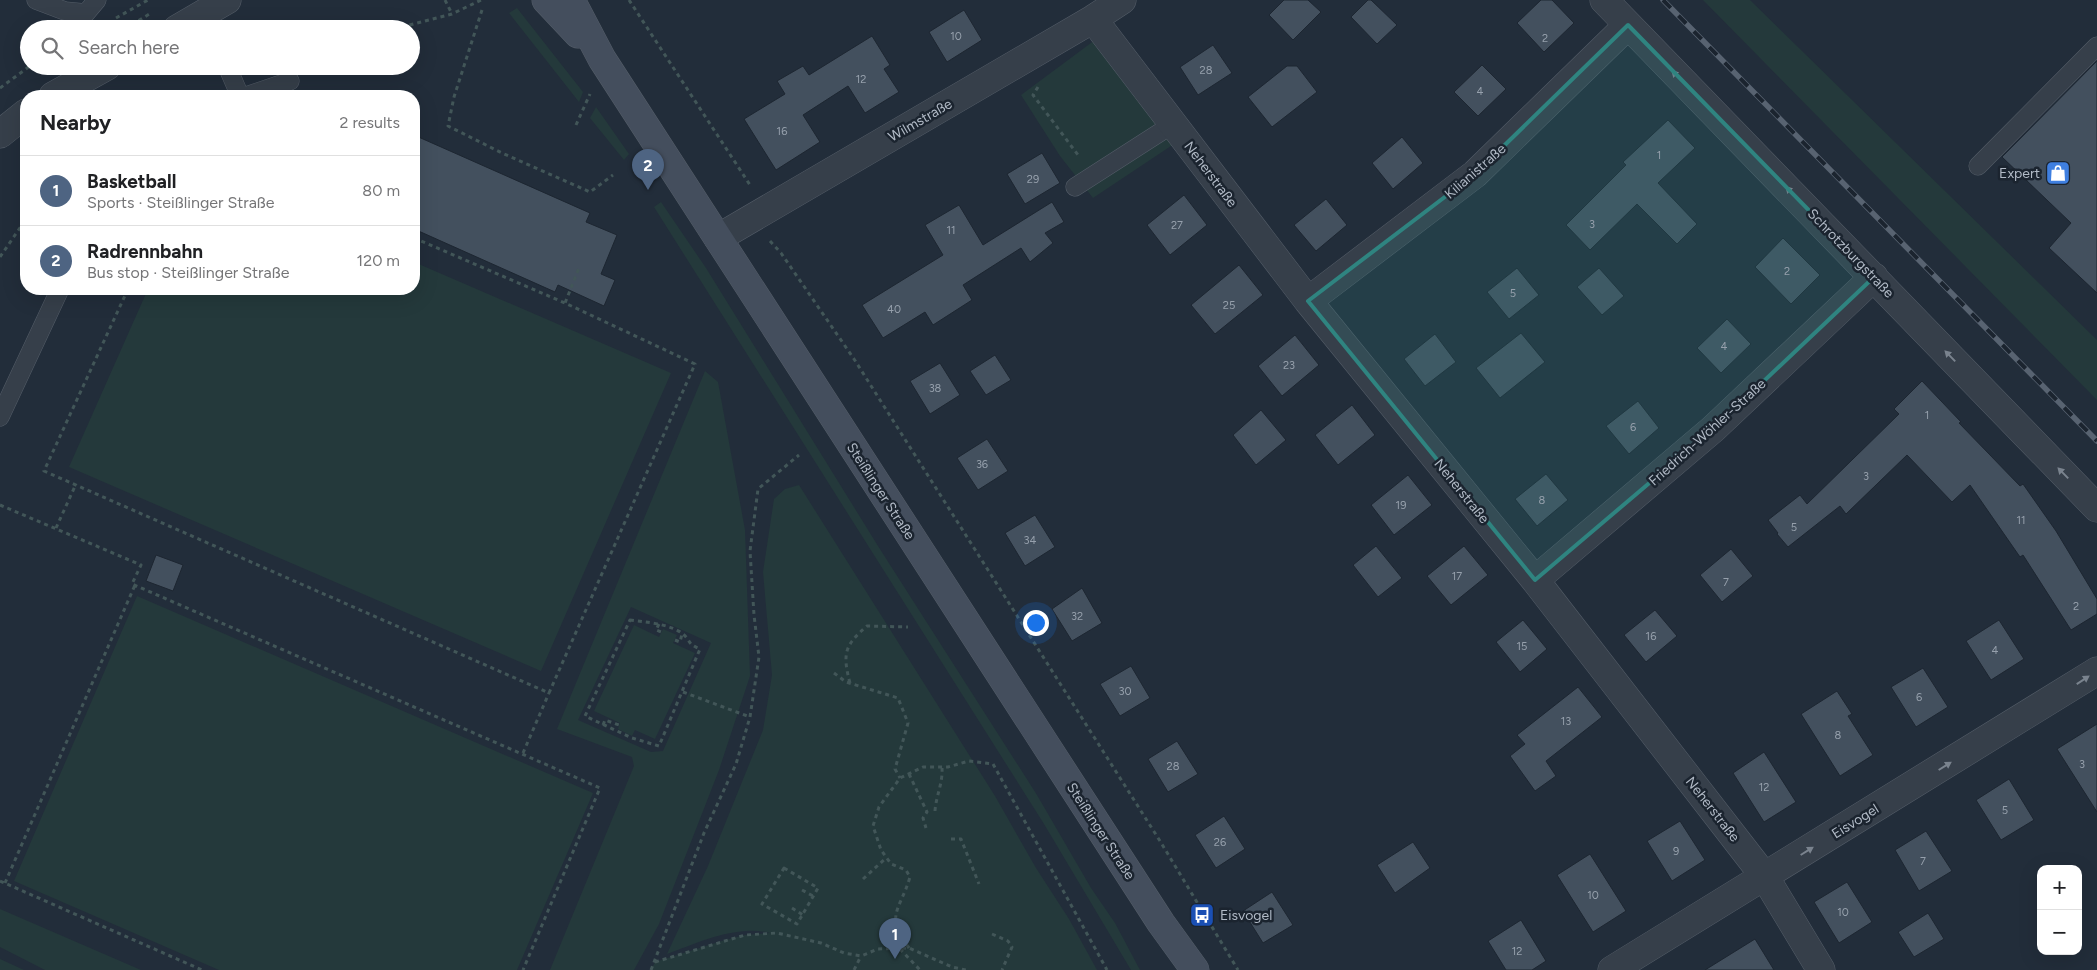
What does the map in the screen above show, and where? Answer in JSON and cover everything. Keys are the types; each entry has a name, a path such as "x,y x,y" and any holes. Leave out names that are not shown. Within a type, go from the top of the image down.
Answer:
{"street":[{"path":"193,20 211,10 242,0"},
{"name":"Steißlinger Straße","path":"546,0 602,59"},
{"name":"Steißlinger Straße","path":"571,0 602,59 1161,923 1195,970"},
{"name":"Wilmstraße","path":"718,238 1093,20 1122,0"},
{"name":"Schrotzburgstraße","path":"1604,0 2097,508"},
{"name":"Neherstraße","path":"1093,20 1308,301 1535,580 1765,877 1822,970"},
{"name":"Kilianistraße","path":"1308,301 1475,174 1628,25"},
{"path":"64,90 91,75"},
{"path":"0,134 20,118"},
{"name":"Friedrich-Wöhler-Straße","path":"1535,580 1713,429 1874,277"},
{"name":"Eisvogel","path":"1612,970 2097,671"},
{"name":"Steißlinger Straße","path":"1161,923 1182,970"}],"lane":[{"path":"36,0 65,12 86,13 97,0"},
{"path":"1978,166 2097,46"},
{"path":"231,75 237,90"},
{"path":"264,90 290,81"},
{"path":"1075,187 1174,124"},
{"path":"0,417 57,295"}],"path":[{"path":"114,19 148,0"},
{"path":"445,0 452,14"},
{"path":"420,21 452,14 481,0"},
{"path":"629,0 752,188 749,219 781,252 854,359 1160,841 1238,970"},
{"path":"482,10 454,97 448,126 502,153 590,192 613,175"},
{"path":"1007,70 1034,78 1039,88 1033,95 1093,176"},
{"path":"0,88 20,73"},
{"path":"0,257 20,228"},
{"path":"420,241 565,303 695,364 523,753"},
{"path":"565,303 579,268"},
{"path":"125,295 44,471 550,693"},
{"path":"651,970 704,833 736,764 750,717 760,657 754,615 750,551 758,489 798,455"},
{"path":"56,528 76,484"},
{"path":"0,505 141,565 132,584 600,788 523,970"},
{"path":"5,883 135,585"},
{"path":"630,620 659,624 682,634 688,644 700,649 659,746 632,738 585,716 630,620"},
{"path":"659,624 656,630 661,632"},
{"path":"850,683 845,665 850,641 867,626 908,627"},
{"path":"675,640 680,642 682,634"},
{"path":"834,673 850,683 898,698 908,723 895,769 900,778"},
{"path":"682,692 750,717"},
{"path":"603,726 606,720 619,725"},
{"path":"632,738 634,733"},
{"path":"966,970 952,967 909,948 898,934 894,918 910,877 906,870 891,864 881,850 873,826 879,807 900,778 923,767 942,768 969,761 993,764 1107,970"},
{"path":"935,811 942,780 942,768"},
{"path":"909,774 926,812 924,818 926,828"},
{"path":"951,839 961,839 979,884"},
{"path":"863,879 886,857"},
{"path":"784,868 818,888 814,896 797,924 762,904 784,868"},
{"path":"0,881 202,970"},
{"path":"802,890 814,896"},
{"path":"792,908 803,915"},
{"path":"655,962 746,935 777,933 821,943 861,956 878,949 909,948"},
{"path":"992,934 1008,941 1012,947 1002,970"},
{"path":"900,949 920,970"},
{"path":"854,970 861,956"}],"highlighted area":[{"path":"1628,25 1874,277 1713,429 1535,580 1308,301 1475,174"}],"green space":[{"path":"1703,0 1750,0 2097,340 2097,400"},
{"path":"517,8 583,92 579,102 509,13"},
{"path":"1099,37 1177,142 1093,198 1060,156 1021,95"},
{"path":"596,107 629,154 624,160 590,118"},
{"path":"661,202 706,268 878,546 1037,795 1091,888 1115,923 1140,970 1131,970 1044,824 654,207"},
{"path":"420,265 671,373 541,671 69,467 145,295 420,295"},
{"path":"705,371 718,382 745,530 750,676 719,770 659,924 634,970 550,970 634,766 632,757 557,729","holes":["631,607 711,643 663,751 651,752 578,720"]},
{"path":"799,485 995,796 1036,868 1069,919 1097,970 651,970 655,962 722,941 745,935 770,933 744,931 731,933 704,940 667,954 708,866 763,730 772,675 763,572 774,499 785,489"},
{"path":"137,596 593,793 517,970 219,970 14,881"},
{"path":"634,625 659,637 663,629 677,635 673,643 695,653 655,739 635,730 632,736 618,729 620,723 594,711"},
{"path":"0,909 141,970 45,970 0,947"},
{"path":"0,959 24,970 0,970"}],"building":[{"path":"1284,0 1308,0 1321,12 1293,40 1269,15"},
{"path":"1368,0 1371,0 1397,25 1377,44 1351,17"},
{"path":"1541,0 1552,0 1574,23 1544,52 1517,23"},
{"path":"964,10 982,40 947,62 929,32"},
{"path":"872,36 890,65 884,69 899,92 865,113 848,86 803,115 820,142 776,170 744,119 785,94 777,81 803,66 809,75"},
{"path":"1213,45 1232,73 1198,95 1180,67"},
{"name":"Expert","path":"2097,61 2097,293 2049,248 2071,223 2002,157"},
{"path":"1482,65 1506,89 1478,116 1454,92"},
{"path":"1287,66 1297,66 1317,92 1272,127 1248,97"},
{"path":"1668,120 1695,148 1658,183 1697,224 1677,244 1637,204 1590,250 1566,225 1626,165 1623,162"},
{"path":"1402,137 1423,163 1393,189 1372,163"},
{"path":"420,138 590,213 586,222 617,235 601,274 615,280 604,306 558,285 555,292 420,232"},
{"path":"1042,153 1060,183 1025,204 1007,174"},
{"path":"1184,195 1207,225 1170,255 1147,225"},
{"path":"1326,199 1347,225 1316,251 1294,225"},
{"path":"1052,202 1064,222 1045,233 1053,243 1030,262 1021,248 963,285 972,300 933,325 925,312 883,338 862,305 943,255 925,225 959,205 983,245"},
{"path":"1783,238 1820,275 1791,304 1755,267"},
{"path":"1239,265 1263,295 1215,334 1191,305"},
{"path":"1517,268 1539,295 1509,319 1487,292"},
{"path":"1599,268 1624,296 1602,315 1577,287"},
{"path":"1727,319 1751,344 1721,373 1697,348"},
{"path":"1521,333 1545,362 1500,398 1476,368"},
{"path":"1435,334 1456,362 1425,386 1404,359"},
{"path":"1295,335 1319,365 1282,396 1258,366"},
{"path":"995,355 1011,380 986,395 970,371"},
{"path":"940,363 960,395 930,414 910,381"},
{"path":"1922,381 1961,422 1959,423 2020,486 2023,484 2056,531 2097,599 2097,614 2071,630 2023,555 2020,557 1970,485 1952,502 1907,455 1846,514 1840,506 1788,547 1777,534 1768,520 1800,495 1807,504 1899,414 1894,409"},
{"path":"1638,401 1659,428 1629,454 1606,426"},
{"path":"1352,405 1375,435 1338,465 1315,435"},
{"path":"1261,410 1286,440 1256,465 1233,435"},
{"path":"987,439 1008,471 978,490 957,458"},
{"path":"1546,474 1568,500 1537,526 1515,499"},
{"path":"1408,475 1432,505 1394,535 1371,505"},
{"path":"1035,515 1055,547 1025,566 1005,533"},
{"path":"1376,546 1402,578 1378,597 1353,565"},
{"path":"1464,546 1488,575 1451,605 1427,576"},
{"path":"1731,549 1753,576 1722,602 1700,575"},
{"path":"156,555 183,565 173,591 146,581"},
{"path":"1082,588 1102,623 1072,641 1052,609"},
{"path":"1655,610 1677,636 1646,662 1624,635"},
{"path":"1523,620 1547,649 1520,672 1496,642"},
{"path":"1999,620 2024,659 1991,680 1966,641"},
{"path":"1131,666 1150,698 1120,716 1100,684"},
{"path":"1923,668 1948,707 1916,727 1891,687"},
{"path":"1578,687 1602,717 1546,761 1556,776 1535,791 1510,756 1525,744 1517,735"},
{"path":"1837,691 1852,714 1848,716 1873,755 1840,776 1801,714"},
{"path":"2097,724 2097,812 2057,749"},
{"path":"1177,741 1198,774 1168,792 1148,759"},
{"path":"1764,752 1796,802 1764,822 1733,773"},
{"path":"2009,779 2034,820 2001,840 1976,800"},
{"path":"1224,816 1245,849 1216,868 1195,835"},
{"path":"1680,821 1705,860 1672,881 1647,841"},
{"path":"1926,831 1952,871 1919,891 1895,850"},
{"path":"1413,842 1430,868 1395,893 1377,865"},
{"path":"1590,854 1626,911 1593,932 1557,875"},
{"path":"1847,882 1872,922 1839,943 1814,902"},
{"path":"1272,892 1293,925 1263,943 1243,911"},
{"path":"1928,913 1944,939 1914,957 1898,932"},
{"path":"1521,920 1546,961 1532,970 1506,970 1488,941"},
{"path":"1755,939 1774,970 1705,970"}],"railway":[{"path":"1663,0 2097,441"}],"place":[{"name":"Expert","path":"2058,173"},
{"name":"Radrennbahn","path":"648,190"},
{"name":"Eisvogel","path":"1202,915"},
{"name":"Basketball","path":"895,959"}]}
